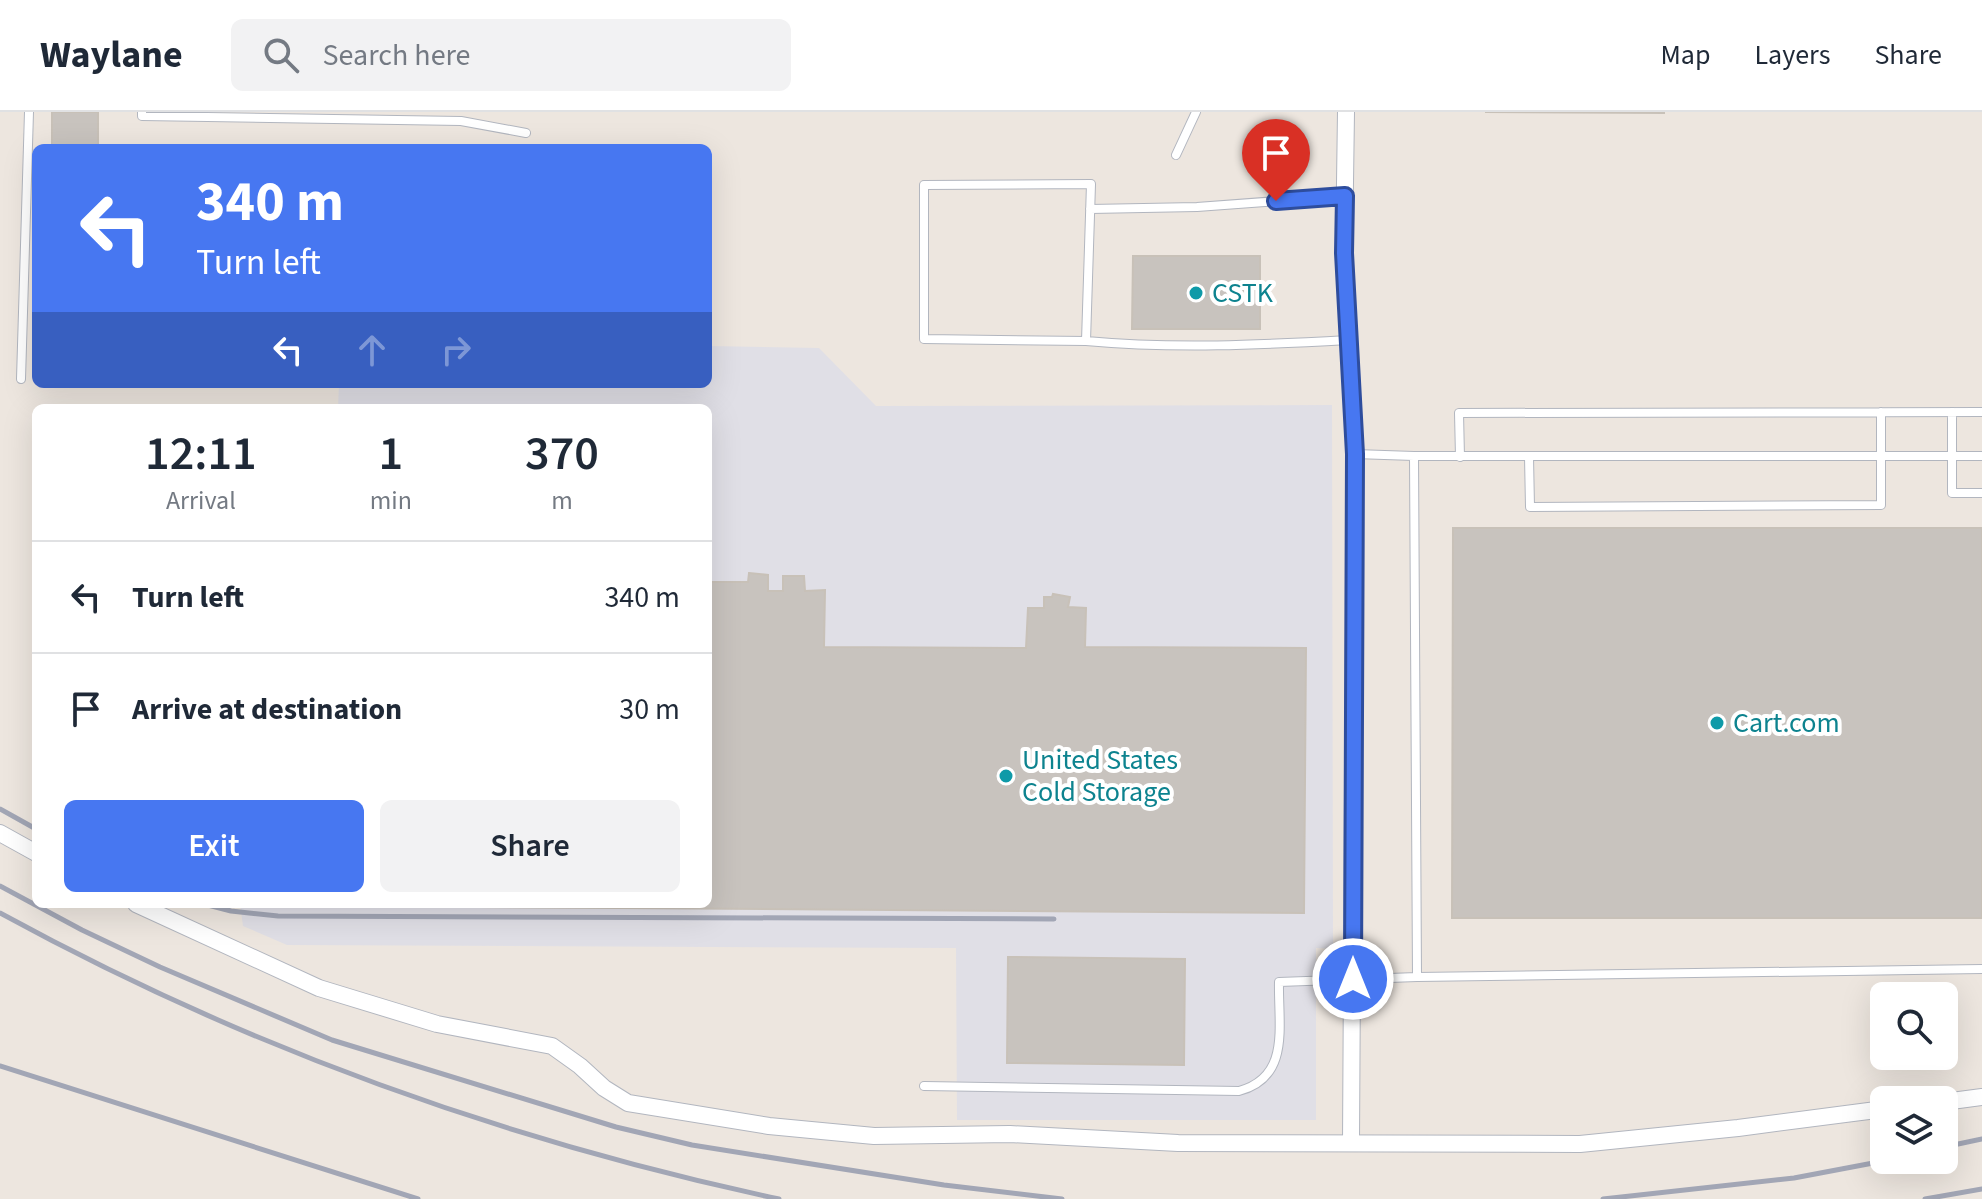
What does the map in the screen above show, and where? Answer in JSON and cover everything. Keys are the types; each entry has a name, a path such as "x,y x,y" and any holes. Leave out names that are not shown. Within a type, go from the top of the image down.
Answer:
{"street":[{"path":"1346,112 1344,253 1355,454 1351,1143"},
{"path":"0,833 32,851"},
{"path":"145,908 319,988 437,1024 552,1046 628,1103 769,1126 874,1136 1010,1134 1178,1143 1580,1144 1870,1111"},
{"path":"1958,1100 1982,1097"}],"lane":[{"path":"21,379 29,112"},
{"path":"142,112 142,116 461,121 526,133"},
{"path":"1176,155 1196,112"},
{"path":"1086,341 1091,184 924,185 924,339 1086,341 1217,347 1349,340"},
{"path":"1090,209 1197,207 1345,196"},
{"path":"1529,457 1530,507 1881,505 1881,412"},
{"path":"1952,412 1952,493 1982,493"},
{"path":"1460,457 1459,413 1982,412"},
{"path":"1355,454 1460,457 1982,456"},
{"path":"1414,456 1417,977"},
{"path":"924,1086 1239,1091 1255,1087 1276,1064 1279,982 1417,977 1982,969"}],"shaded area":[{"path":"712,346 819,348 876,406 1332,405 1333,949 1316,948 1316,1120 957,1120 956,948 287,945 243,926 241,908 712,908 712,404 338,404 339,388 712,388"}],"building":[{"path":"52,112 98,112 98,144 52,144"},
{"path":"1485,112 1664,112 1664,113"},
{"name":"CSTK","path":"1133,256 1260,256 1260,329 1132,329"},
{"name":"Cart.com","path":"1453,528 1982,528 1982,918 1452,918"},
{"name":"United States Cold Storage","path":"749,573 768,575 768,591 783,591 783,576 804,576 805,591 825,590 824,647 1026,648 1028,608 1044,608 1044,597 1052,597 1053,594 1070,597 1068,607 1086,608 1085,647 1306,648 1304,913 615,908 712,908 712,582 748,582"},
{"path":"1008,957 1185,959 1184,1065 1007,1063"}],"railway":[{"path":"0,809 32,827"},
{"path":"0,886 32,903"},
{"path":"41,908 160,967 332,1040 616,1127 692,1145 944,1185 1062,1199"},
{"path":"219,908 278,916 1054,919"},
{"path":"0,913 187,1006 379,1084 577,1149 779,1199"},
{"path":"0,1066 418,1199"},
{"path":"1958,1144 1982,1139"},
{"path":"1603,1199 1794,1178 1870,1164"},
{"path":"1925,1199 1982,1189"}],"place":[{"name":"CSTK","path":"1196,293"},
{"name":"Cart.com","path":"1717,723"},
{"name":"United States Cold Storage","path":"1006,776"}],"route":[{"path":"1276,201 1345,196 1344,253 1355,454 1353,979"}]}
